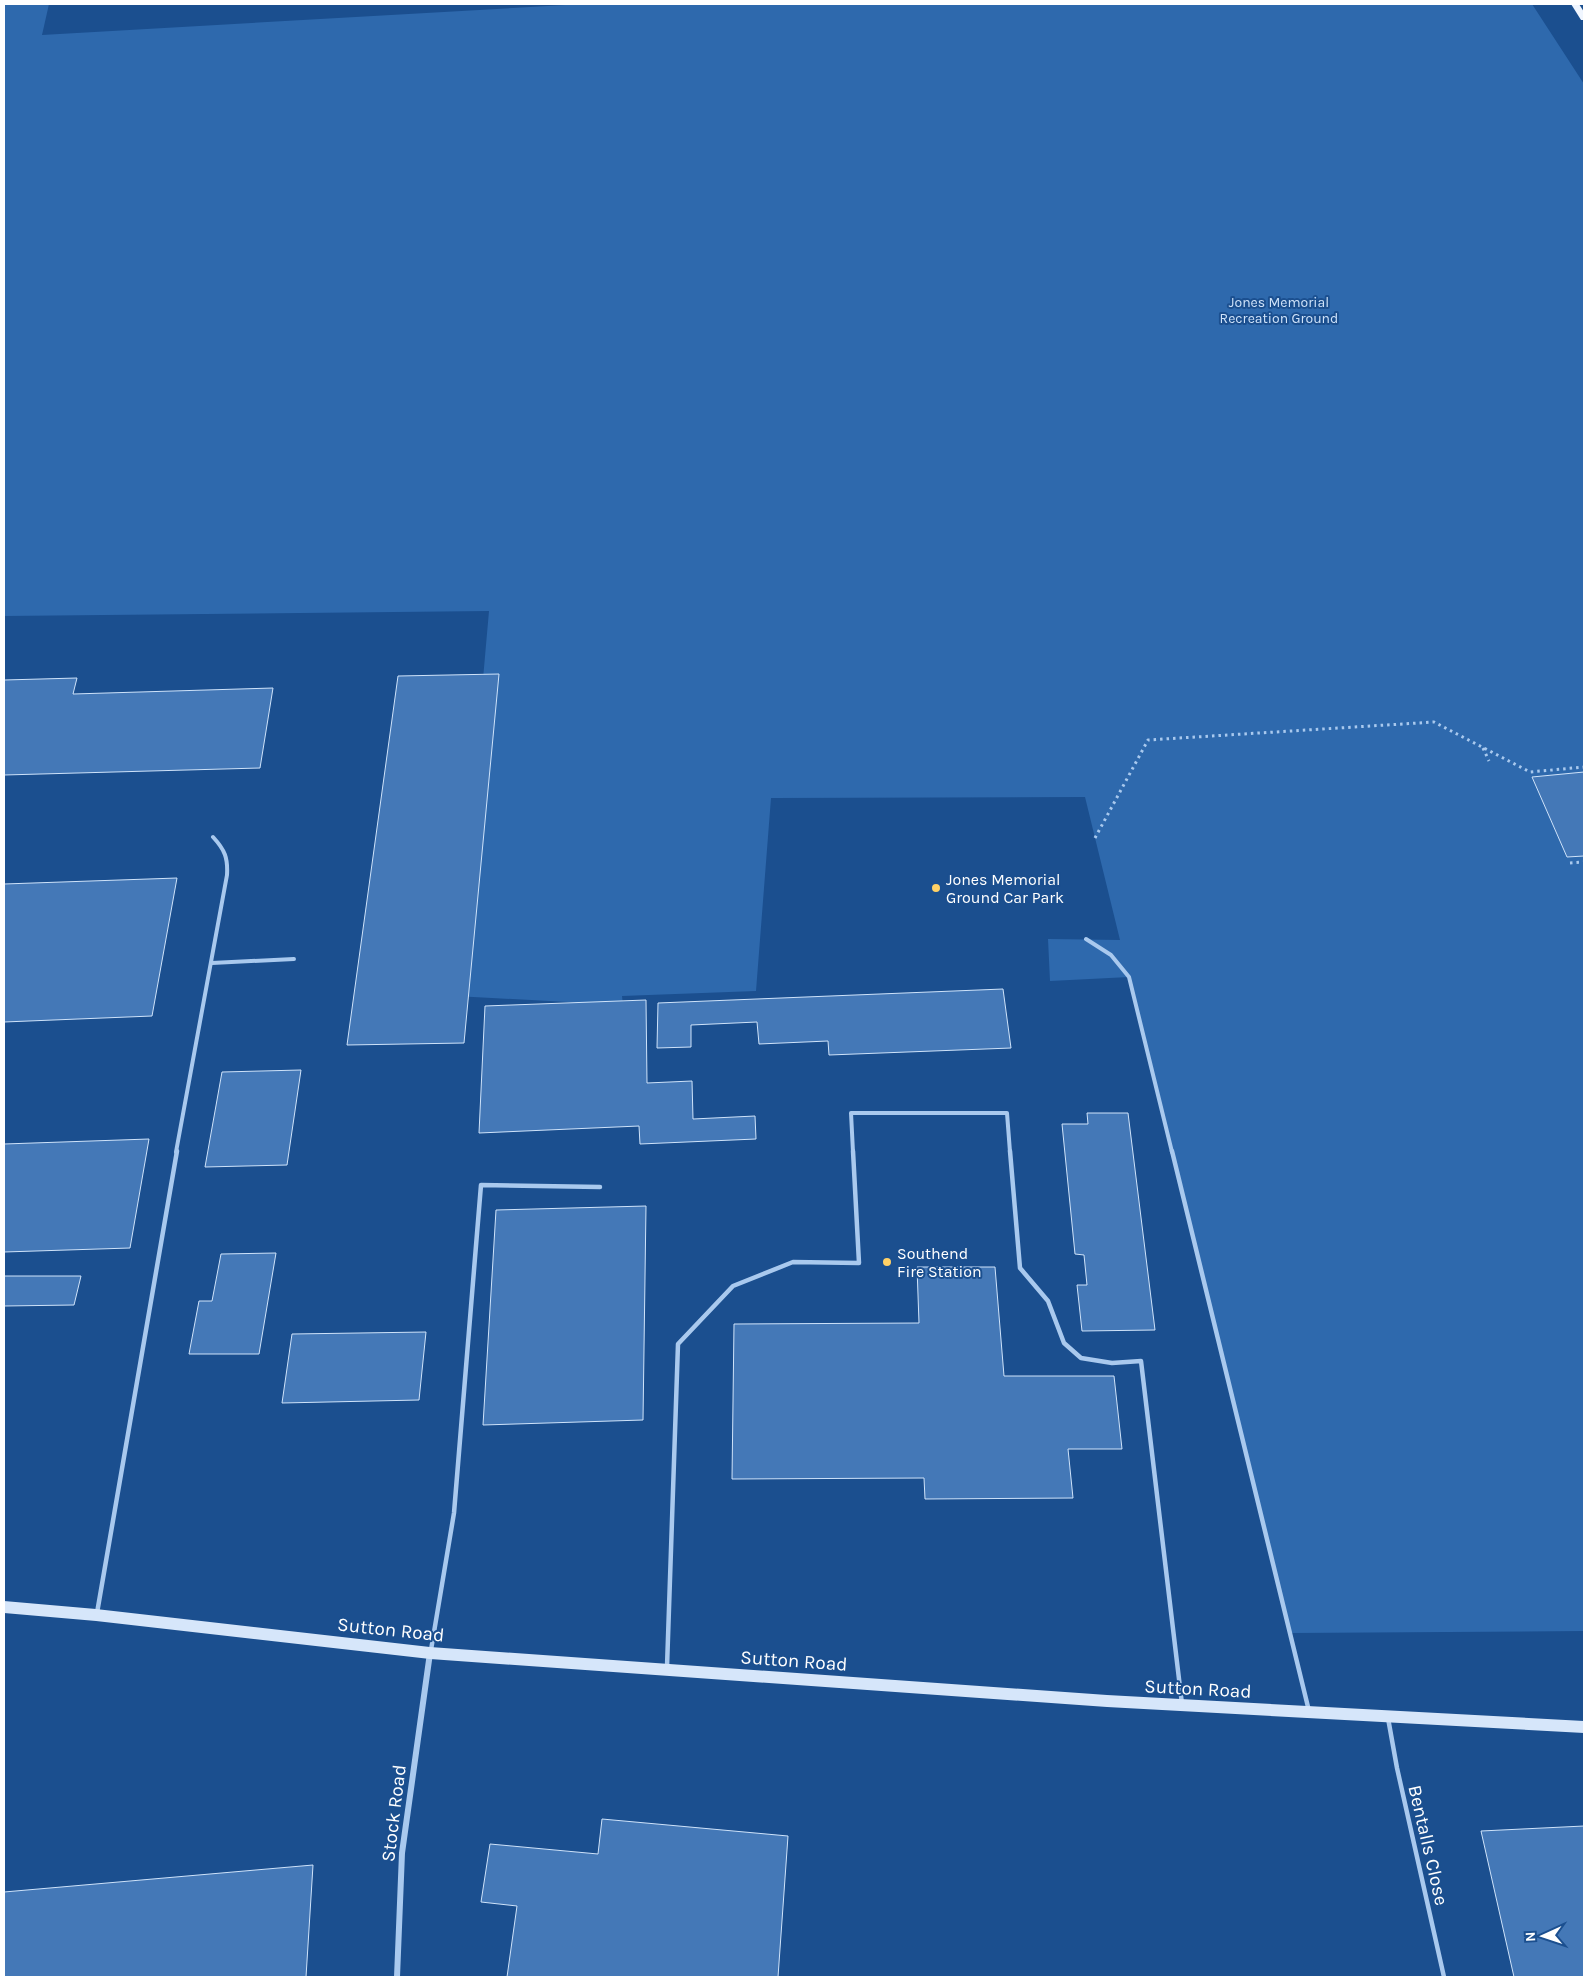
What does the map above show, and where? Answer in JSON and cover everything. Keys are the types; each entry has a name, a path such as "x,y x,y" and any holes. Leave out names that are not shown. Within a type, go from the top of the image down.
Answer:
{"main road":[{"path":"1575,4 1584,18"}],"street":[{"name":"Sutton Road","path":"4,1607 96,1615 430,1653 1182,1706 1584,1727"},
{"name":"Stock Road","path":"397,1977 402,1853 430,1653"}],"lane":[{"path":"96,1615 189,1080 212,963 228,860 223,848 213,838"},
{"path":"1086,939 1104,948 1120,962 1129,978 1310,1713"},
{"path":"212,963 294,959"},
{"path":"667,1670 678,1344 734,1286 793,1262 859,1263 851,1113 1008,1114 1020,1268 1048,1301 1064,1342 1080,1358 1112,1363 1141,1361 1182,1706"},
{"path":"430,1653 454,1513 481,1185 600,1187"},
{"name":"Bentalls Close","path":"1388,1718 1397,1768 1444,1977"}],"path":[{"path":"1095,838 1148,740 1434,722 1530,772 1584,767"},
{"path":"1483,748 1489,761"},
{"path":"1570,863 1584,862"}],"green space":[{"name":"Jones Memorial Recreation Ground","path":"4,4 49,4 42,35 583,4 1532,4 1584,84 1584,1631 1291,1633 1129,977 1050,981 1048,939 1120,940 1085,797 771,798 756,991 622,996 623,1005 455,996 489,611 4,616"}],"building":[{"path":"499,674 464,1043 347,1045 398,676"},
{"path":"77,678 73,694 273,688 260,768 4,775 4,680"},
{"path":"1584,772 1584,856 1567,857 1532,777"},
{"path":"177,878 152,1016 4,1022 4,884"},
{"path":"1003,989 1011,1048 829,1055 828,1041 759,1044 757,1022 691,1025 691,1047 657,1048 658,1003"},
{"path":"646,1000 647,1083 692,1081 693,1119 755,1116 756,1139 640,1144 639,1126 479,1133 485,1006"},
{"path":"301,1070 287,1165 205,1167 222,1072"},
{"path":"1087,1113 1128,1113 1155,1330 1082,1331 1077,1285 1087,1285 1084,1255 1075,1254 1062,1124 1088,1124"},
{"path":"149,1139 130,1248 4,1252 4,1144"},
{"path":"646,1206 643,1420 483,1425 496,1210"},
{"path":"276,1253 259,1354 189,1354 199,1301 212,1301 221,1254"},
{"path":"917,1267 995,1267 1004,1376 1114,1376 1122,1449 1068,1449 1073,1498 925,1499 924,1478 732,1479 734,1324 919,1323"},
{"path":"4,1276 81,1276 74,1305 4,1306"},
{"path":"426,1332 419,1400 282,1403 292,1334"},
{"path":"602,1819 788,1836 778,1977 507,1977 517,1906 481,1902 490,1844 598,1854"},
{"path":"1584,1826 1584,1977 1514,1977 1481,1831"},
{"path":"313,1865 306,1977 4,1977 4,1892"}],"place":[{"name":"Jones Memorial Ground Car Park","path":"936,888"},
{"name":"Southend Fire Station","path":"887,1262"}]}
